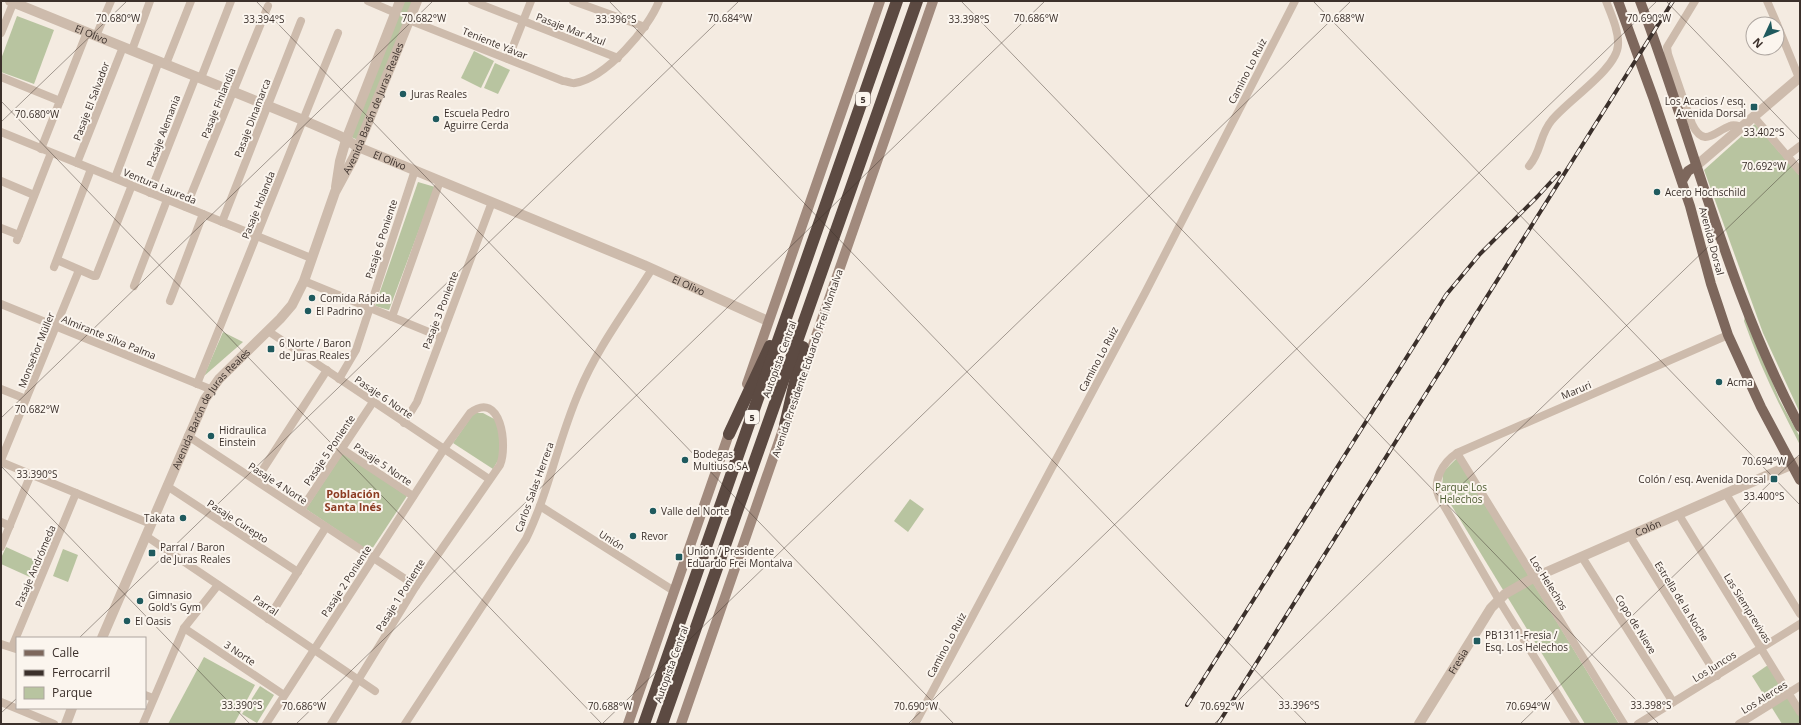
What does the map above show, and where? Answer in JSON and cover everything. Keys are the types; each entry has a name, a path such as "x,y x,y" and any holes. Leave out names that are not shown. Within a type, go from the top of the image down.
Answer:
{"highway":[{"name":"Autopista Central","path":"644,724 897,1"},
{"name":"Autopista Central","path":"662,724 917,1"},
{"path":"729,434 797,289"},
{"path":"785,425 813,299"}],"main road":[{"path":"628,724 880,1"},
{"name":"Avenida Presidente Eduardo Frei Montalva","path":"681,724 933,1"},
{"name":"Avenida Dorsal","path":"1618,1 1682,181 1711,284 1728,335 1761,407 1796,463 1800,480"},
{"name":"Avenida Dorsal","path":"1640,1 1746,307 1788,406 1800,427"},
{"path":"1682,181 1685,174 1696,166"}],"street":[{"path":"1,34 12,1"},
{"name":"El Olivo","path":"12,1 268,105 346,140 358,147 652,269 768,321"},
{"path":"41,149 60,101 92,34 111,1"},
{"name":"Pasaje El Salvador","path":"77,163 127,48 150,1"},
{"path":"114,178 162,62 191,1"},
{"name":"Pasaje Alemania","path":"150,193 231,1"},
{"path":"368,1 396,13"},
{"name":"Avenida Barón de Juras Reales","path":"335,192 338,167 346,140 400,1"},
{"name":"Avenida Barón de Juras Reales","path":"102,637 188,436 210,389 288,311 304,281 335,192 358,147 417,1"},
{"name":"Pasaje Mar Azul","path":"472,1 618,58"},
{"path":"508,59 531,1"},
{"path":"618,58 645,27 659,1"},
{"name":"Camino Lo Ruiz","path":"915,724 1145,293 1295,1"},
{"path":"1529,166 1538,153 1542,134 1546,127 1568,102 1603,72 1617,52 1618,40 1606,1"},
{"path":"1695,1 1667,47 1668,54 1692,124 1696,132 1705,136 1713,136 1729,126 1735,125 1742,127"},
{"path":"1768,1 1774,16"},
{"path":"577,2 645,27"},
{"name":"Pasaje Finlandia","path":"186,207 268,6"},
{"name":"Teniente Yávar","path":"409,20 563,81 575,83 594,75 618,58"},
{"name":"Pasaje Dinamarca","path":"222,222 301,21"},
{"name":"Pasaje Holanda","path":"197,384 338,33"},
{"path":"1696,166 1799,77 1785,43"},
{"path":"1,77 60,101"},
{"path":"1754,117 1800,171"},
{"name":"Ventura Laureda","path":"1,132 311,258"},
{"path":"1788,156 1800,146"},
{"path":"1,228 18,238 51,152"},
{"path":"91,169 55,263 96,276 132,185"},
{"name":"Pasaje 6 Poniente","path":"339,379 354,356 415,170"},
{"path":"1,181 34,195"},
{"path":"392,317 440,181"},
{"path":"134,286 167,200"},
{"name":"Pasaje 3 Poniente","path":"404,422 416,402 492,202"},
{"path":"170,301 203,214"},
{"name":"Carlos Salas Herrera","path":"405,724 520,549 540,506 581,386 594,362 652,269"},
{"name":"Monseñor Müller","path":"1,461 80,270"},
{"path":"304,281 441,337"},
{"name":"Almirante Silva Palma","path":"1,304 210,389"},
{"name":"Pasaje 6 Norte","path":"268,331 489,479"},
{"name":"Maruri","path":"1499,600 1436,489 1440,473 1449,459 1457,453 1728,335"},
{"path":"256,480 327,370"},
{"path":"1,389 26,399"},
{"name":"Pasaje 5 Poniente","path":"301,510 373,402"},
{"name":"Pasaje 1 Poniente","path":"331,724 416,586 502,461 503,432 499,417 491,410 481,408 470,413 444,449"},
{"name":"Pasaje 4 Norte","path":"188,436 416,586"},
{"name":"Pasaje 5 Norte","path":"342,448 413,496"},
{"name":"Pasaje 2 Poniente","path":"266,724 444,449"},
{"name":"Los Helechos","path":"1457,453 1624,724"},
{"path":"1,461 151,524"},
{"name":"Colón","path":"1499,600 1514,588 1533,578 1796,463"},
{"path":"1,547 31,474"},
{"name":"Pasaje Curepto","path":"167,486 298,572"},
{"name":"Pasaje Andrómeda","path":"19,637 76,493"},
{"path":"1726,494 1800,614"},
{"name":"Unión","path":"540,506 674,591"},
{"name":"Las Siemprevivas","path":"1678,515 1800,712"},
{"path":"1,522 10,526"},
{"path":"268,619 326,527"},
{"name":"Parral","path":"146,536 375,691"},
{"name":"Estrella de la Noche","path":"1630,536 1717,676"},
{"name":"Copo de Nieve","path":"1582,557 1673,702"},
{"path":"143,724 184,628 218,585"},
{"path":"1499,600 1576,724"},
{"name":"Fresia","path":"1419,724 1485,616 1499,600"},
{"name":"Los Juncos","path":"1638,724 1800,624"},
{"name":"3 Norte","path":"184,628 284,695"},
{"path":"1,644 15,648"},
{"name":"Los Alerces","path":"1739,724 1800,686"},
{"path":"146,694 153,698"},
{"path":"1,702 16,708"},
{"path":"18,709 54,724"},
{"path":"66,724 72,709"}],"green space":[{"path":"404,1 413,1 358,140 351,137"},
{"path":"17,16 54,30 34,84 1,72 1,59"},
{"path":"474,51 494,61 481,88 461,78"},
{"path":"495,63 510,70 498,94 484,88"},
{"path":"1755,124 1800,176 1800,413 1763,333 1704,170"},
{"path":"418,182 435,187 389,310 375,306"},
{"path":"1745,316 1780,401 1800,437 1800,445 1763,369 1744,321"},
{"path":"223,332 243,342 204,376"},
{"path":"474,413 483,413 496,420 501,433 500,457 493,469 453,443"},
{"path":"343,453 407,496 370,552 306,509"},
{"name":"Parque Los Helechos","path":"1457,458 1619,724 1585,724 1442,490 1443,472"},
{"path":"910,499 924,509 908,532 894,521"},
{"path":"6,547 39,562 32,578 1,564 1,558"},
{"path":"63,549 78,555 68,582 53,576"},
{"path":"204,657 255,685 234,724 168,724"},
{"path":"1768,665 1800,717 1800,724 1782,724 1752,676"},
{"path":"260,686 274,695 257,723 242,714"}],"railway":[{"path":"1218,724 1673,1"},
{"path":"1187,705 1446,295 1480,254 1559,173"}],"place":[{"name":"Juras Reales","path":"403,94"},
{"name":"Los Acacios / esq. Avenida Dorsal","path":"1754,107"},
{"name":"Escuela Pedro Aguirre Cerda","path":"436,119"},
{"name":"Acero Hochschild","path":"1657,192"},
{"name":"Comida Rápida","path":"312,298"},
{"name":"El Padrino","path":"308,311"},
{"name":"6 Norte / Baron de Juras Reales","path":"271,349"},
{"name":"Acma","path":"1719,382"},
{"name":"Hidraulica Einstein","path":"211,436"},
{"name":"Bodegas Multiuso SA","path":"685,460"},
{"name":"Colón / esq. Avenida Dorsal","path":"1774,479"},
{"name":"Valle del Norte","path":"653,511"},
{"name":"Takata","path":"183,518"},
{"name":"Revor","path":"633,536"},
{"name":"Parral / Baron de Juras Reales","path":"152,553"},
{"name":"Unión / Presidente Eduardo Frei Montalva","path":"679,557"},
{"name":"Gimnasio Gold's Gym","path":"140,601"},
{"name":"El Oasis","path":"127,621"},
{"name":"PB1311-Fresia / Esq. Los Helechos","path":"1477,641"}],"district":[{"name":"Población Santa Inés","path":"353,499"}]}
